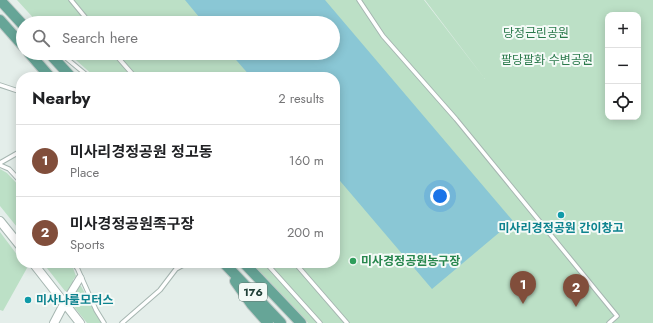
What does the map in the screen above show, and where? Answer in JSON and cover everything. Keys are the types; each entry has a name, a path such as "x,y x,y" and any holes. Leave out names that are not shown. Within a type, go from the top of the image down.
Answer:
{"main road":[{"path":"0,0 16,17"},
{"path":"0,20 16,38"},
{"path":"35,60 46,72"},
{"path":"55,60 66,72"},
{"path":"226,268 252,305 268,323"},
{"name":"176","path":"228,268 281,323"},
{"name":"176","path":"244,268 293,323"},
{"path":"249,268 301,323"}],"street":[{"path":"0,221 16,241"},
{"path":"37,268 80,323"},
{"path":"54,323 80,278"}],"lane":[{"path":"71,0 84,16"},
{"path":"359,0 383,36 456,119 617,316 609,323"},
{"path":"68,60 83,72"},
{"path":"120,60 131,72"},
{"path":"0,85 16,90"},
{"path":"16,154 0,164 9,169 16,177"},
{"path":"77,268 80,278 104,323"},
{"path":"122,323 160,290 178,268"},
{"path":"270,268 320,323"},
{"path":"299,268 347,323"}],"green space":[{"path":"17,0 424,0 485,79 425,0 653,0 653,323 308,323 256,268 340,268 340,72 89,72 76,60 340,60 340,16 32,16"},
{"path":"0,169 7,173 16,183 16,226 0,206"},
{"path":"0,232 16,253 16,268 27,268 3,311 0,310"},
{"path":"47,268 73,268 76,276 73,280 76,286 81,286 101,323 87,323 70,302 69,291 65,291"}],"water":[{"path":"185,0 325,0 339,16 198,16"},
{"path":"340,18 513,221 432,289 340,181 340,72 247,72 236,60 340,60"}],"place":[{"name":"미사리경정공원 간이창고","path":"561,215"},
{"name":"미사경정공원농구장","path":"353,261"},
{"name":"미사나룰모터스","path":"28,300"},
{"name":"미사리경정공원 정고동","path":"523,304"},
{"name":"미사경정공원족구장","path":"576,307"}],"park label":[{"name":"당정근린공원","path":"536,33"},
{"name":"팔당팔화 수변공원","path":"547,60"}]}
